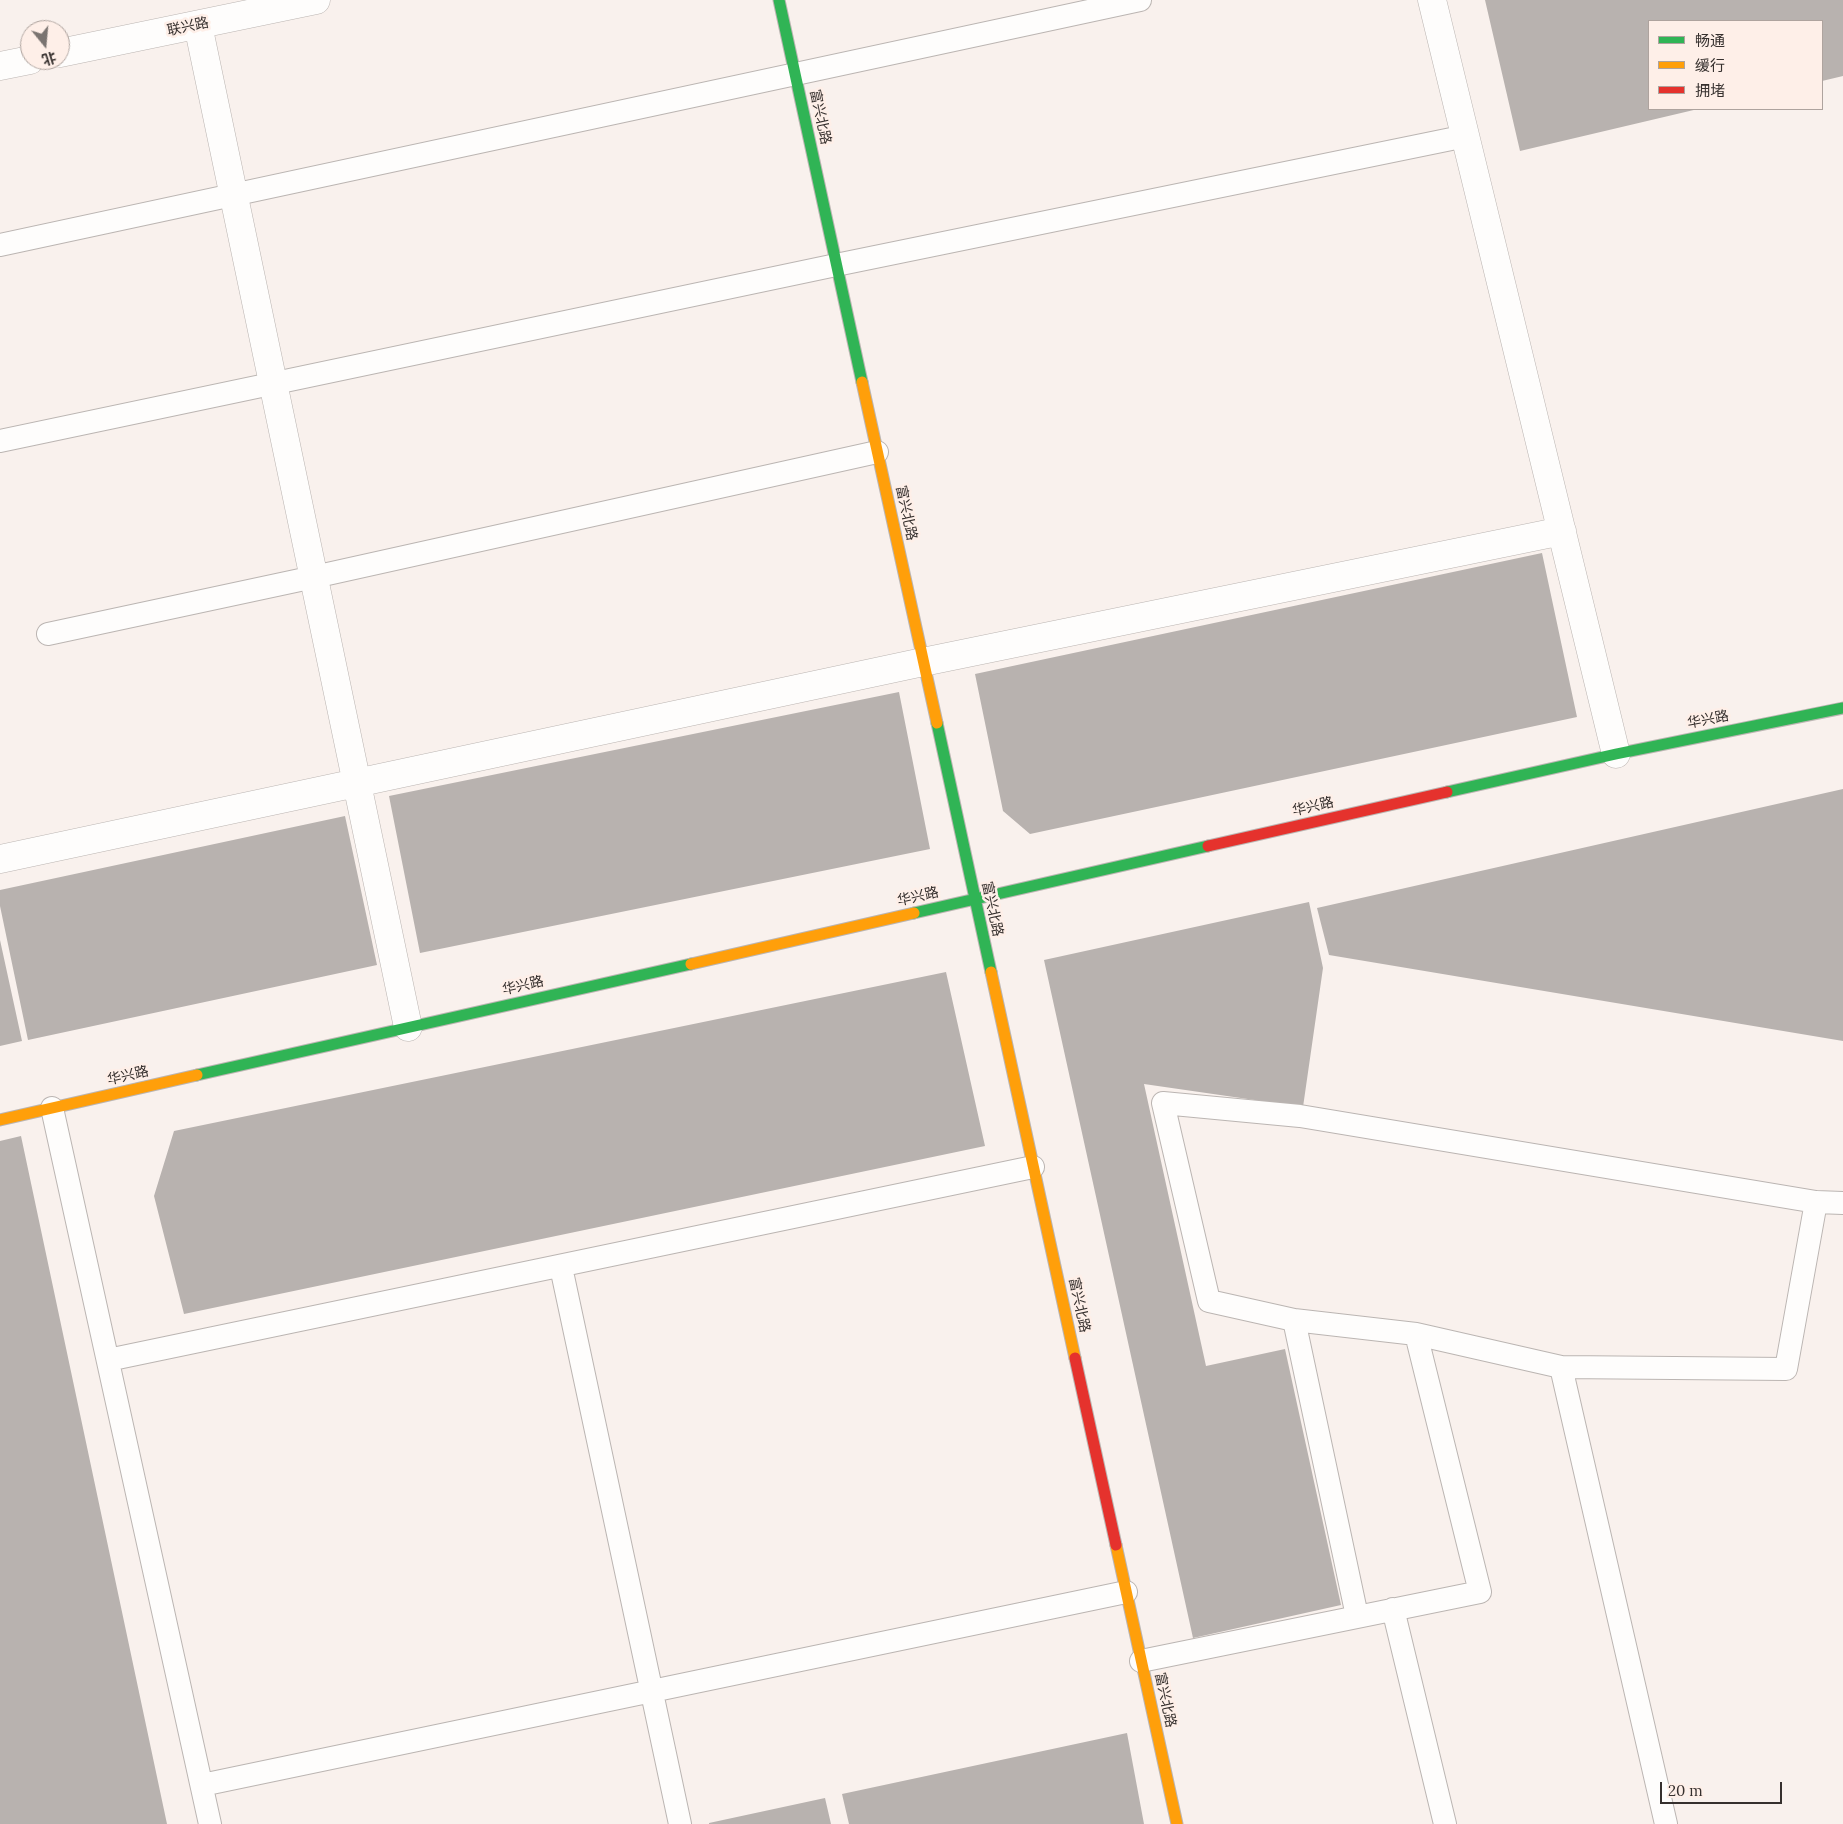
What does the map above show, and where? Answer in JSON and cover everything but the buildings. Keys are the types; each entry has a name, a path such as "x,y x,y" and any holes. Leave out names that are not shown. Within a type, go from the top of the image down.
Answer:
{"main road":[{"name":"富兴北路","path":"779,0 1177,1824"},
{"name":"华兴路","path":"0,1120 1616,754 1843,708"}],"street":[{"name":"联兴路","path":"70,52 316,0"},
{"path":"1432,0 1616,754"},
{"path":"198,25 408,1027"},
{"path":"0,66 20,62"},
{"path":"0,859 923,662 1562,531"}],"lane":[{"path":"0,245 1140,0"},
{"path":"0,441 836,265 1466,136"},
{"path":"48,634 877,452"},
{"path":"1816,1202 1786,1369 1561,1367 1416,1334 1294,1320 1209,1301 1163,1103 1300,1116 1816,1202 1843,1203"},
{"path":"52,1108 210,1824"},
{"path":"108,1360 1033,1167"},
{"path":"561,1267 680,1824"},
{"path":"1294,1320 1357,1616"},
{"path":"1141,1660 1480,1592 1416,1334"},
{"path":"1561,1367 1666,1824"},
{"path":"202,1785 1126,1592"},
{"path":"1393,1609 1445,1824"}],"traffic: fast":[{"path":"779,0 862,382"},
{"path":"1447,792 1616,754 1843,708"},
{"path":"937,723 991,972"},
{"path":"914,913 1208,846"},
{"path":"197,1075 691,964"}],"traffic: slow":[{"path":"862,382 937,723"},
{"path":"691,964 914,913"},
{"path":"991,972 1075,1358"},
{"path":"0,1120 197,1075"},
{"path":"1116,1545 1177,1824"}],"traffic: jam":[{"path":"1208,846 1447,792"},
{"path":"1075,1358 1116,1545"}]}
